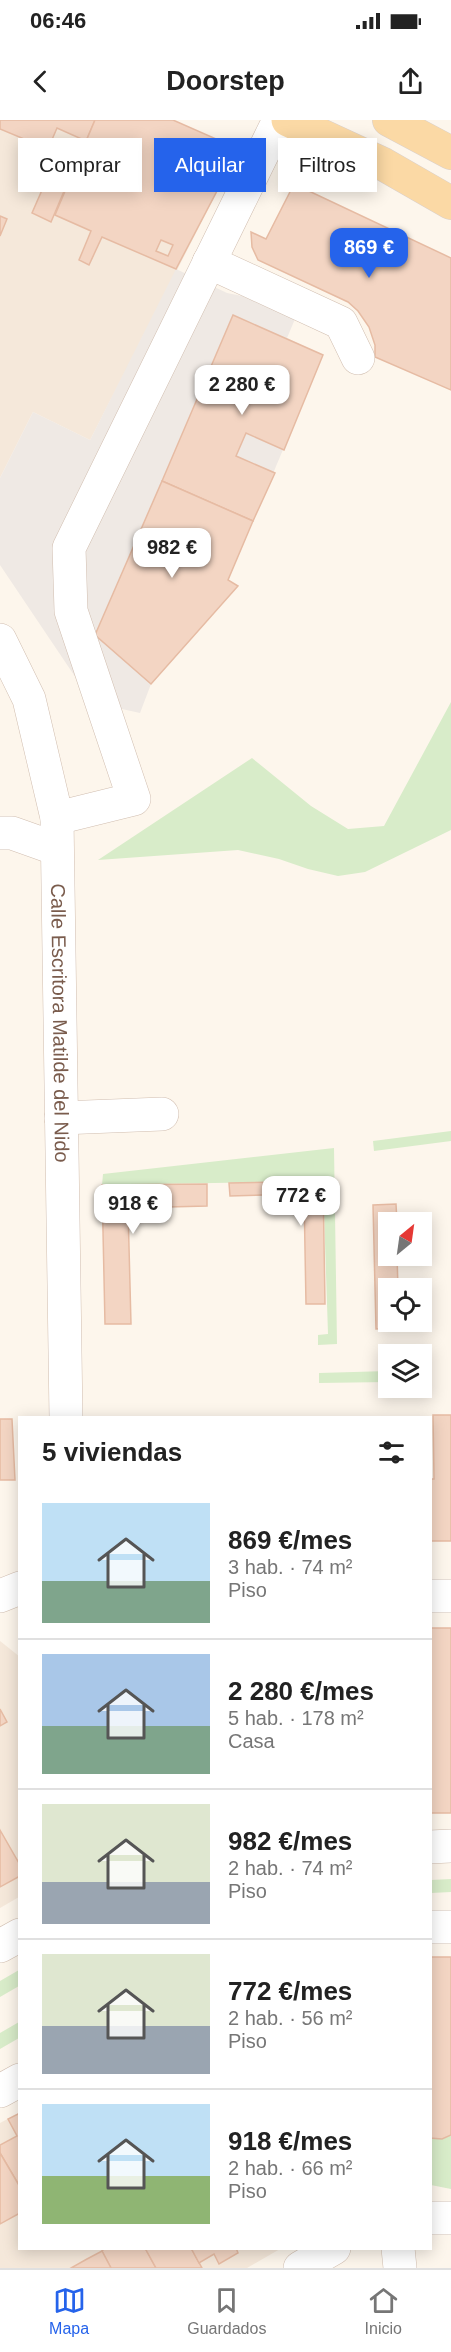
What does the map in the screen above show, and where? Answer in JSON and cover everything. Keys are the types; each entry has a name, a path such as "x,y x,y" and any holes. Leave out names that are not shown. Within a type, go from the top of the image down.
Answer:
{"main road":[{"path":"288,120 383,164 451,203"},
{"path":"389,120 451,153"}],"street":[{"path":"0,833 57,833 134,799 71,611 69,548 279,120"},
{"path":"209,262 341,323 358,358"},
{"name":"Calle Escritora Matilde del Nido","path":"0,640 29,699 57,833 66,1416"},
{"path":"61,1118 162,1114"},
{"path":"0,1575 18,1572"},
{"path":"0,1596 18,1589"},
{"path":"432,1596 451,1596"},
{"path":"432,1847 451,1846"},
{"path":"432,1927 451,1927"},
{"path":"0,1946 18,1936"},
{"path":"0,2091 18,2081"},
{"path":"432,2218 451,2218"},
{"path":"300,2268 331,2250"},
{"path":"398,2250 400,2268"}],"shaded area":[{"path":"0,120 173,120 214,138 154,138 154,192 217,192 90,440 33,412 0,478"},
{"path":"176,269 227,293 242,296 295,319 287,338 323,355 228,580 238,586 151,684 140,713 122,709 80,684 0,565 0,478 33,412 90,440"},
{"path":"0,1641 18,1655 18,1898 0,1908"},
{"path":"18,2114 18,2250 278,2250 247,2268 0,2268 0,2123"}],"green space":[{"path":"451,702 451,830 365,872 338,876 238,850 98,860 252,758 311,806 348,829 384,826"},
{"path":"451,1131 451,1141 374,1151 373,1141"},
{"path":"334,1148 337,1344 318,1345 318,1335 328,1334 323,1181 102,1185 103,1174"},
{"path":"378,1371 378,1382 319,1383 319,1373"},
{"path":"451,1879 451,1892 432,1893 432,1880"},
{"path":"18,1971 18,1987 0,1997 0,1981"},
{"path":"18,2023 18,2039 0,2049 0,2033"},
{"path":"451,2135 451,2189 432,2185 432,2138 442,2139"}],"building":[{"path":"0,120 95,120 87,138 79,138 57,128 53,138 22,138 0,129"},
{"path":"95,120 173,120 214,138 154,138 154,192 216,192 176,269 102,237 89,265 79,260 91,231 55,215 65,192 142,192 142,138 87,138","holes":["161,240 173,245 168,256 156,251"]},
{"path":"41,192 64,192 51,222 32,213"},
{"path":"290,192 311,192 451,258 451,390 375,357 375,345 369,327 358,311 348,302 258,260 252,247 251,232 266,239"},
{"path":"0,216 7,219 0,236"},
{"path":"233,315 323,355 284,450 246,433 236,456 275,473 253,521 162,481"},
{"path":"162,481 253,521 228,580 238,586 151,684 95,635"},
{"path":"323,1181 325,1304 306,1304 304,1194 230,1196 229,1183"},
{"path":"207,1184 207,1206 128,1208 131,1324 105,1324 102,1185"},
{"path":"396,1204 396,1212 378,1212 378,1266 397,1266 398,1278 378,1278 378,1329 376,1329 373,1205"},
{"path":"433,1415 451,1415 451,1541 432,1541 432,1479 434,1479"},
{"path":"0,1419 12,1419 15,1480 0,1480"},
{"path":"432,1628 451,1628 451,1813 432,1813"},
{"path":"0,1709 7,1722 0,1726"},
{"path":"0,1830 18,1862 18,1877 0,1887"},
{"path":"432,1957 451,1957 451,2135 442,2139 432,2138"},
{"path":"18,2114 18,2184 0,2153 0,2145 17,2136 8,2119"},
{"path":"0,2153 18,2184 18,2214 0,2224"},
{"path":"146,2250 156,2268 111,2268 102,2251"},
{"path":"146,2250 192,2250 202,2268 156,2268"},
{"path":"192,2250 237,2250 238,2253 219,2264 214,2254 199,2263"},
{"path":"102,2251 111,2268 71,2268 87,2259"}]}
